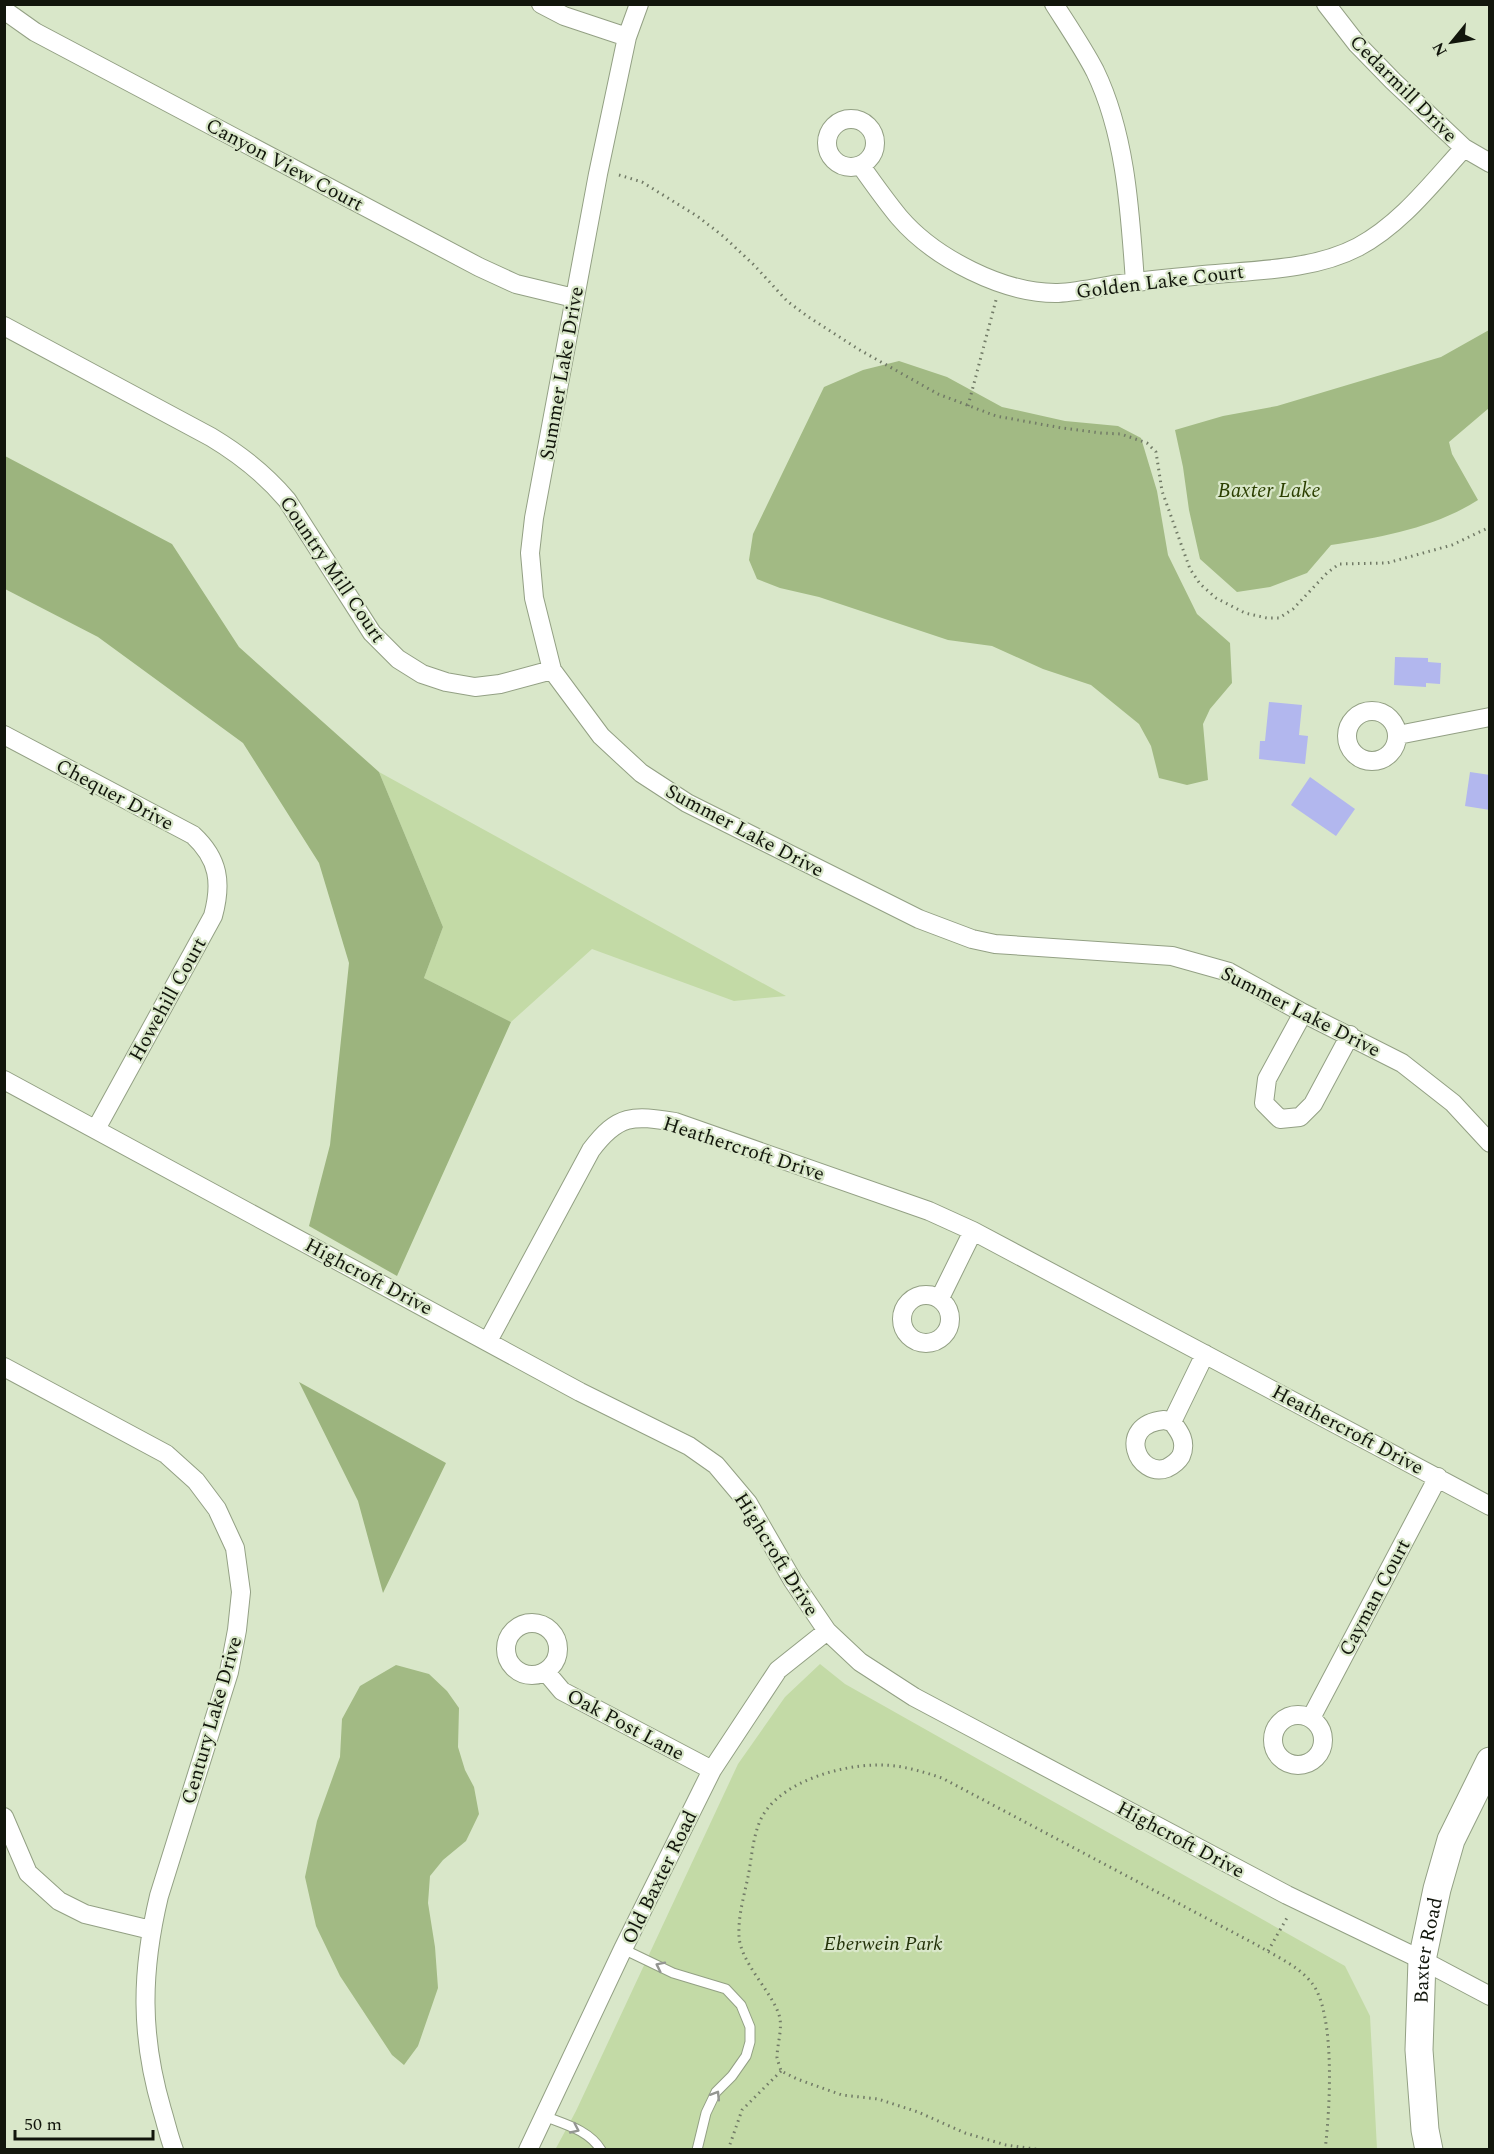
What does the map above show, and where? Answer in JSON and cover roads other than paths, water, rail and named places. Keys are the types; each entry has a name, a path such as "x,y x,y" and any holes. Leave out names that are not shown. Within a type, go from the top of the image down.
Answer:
{"main road":[{"name":"Baxter Road","path":"1430,2150 1425,2130 1419,2050 1422,1960 1437,1888 1451,1840 1490,1761"}],"street":[{"path":"541,4 564,16 627,37"},
{"name":"Summer Lake Drive","path":"639,4 627,37 574,298 534,518 530,553 534,598 552,670 601,736 641,772 687,803 919,919 972,939 995,944 1172,956 1229,972 1402,1063 1453,1104 1490,1143"},
{"path":"1054,4 1095,71 1111,112 1130,218 1135,282"},
{"name":"Cedarmill Drive","path":"1326,4 1357,44 1464,148 1490,163"},
{"name":"Canyon View Court","path":"4,10 46,38 479,267 516,284 574,298"},
{"name":"Golden Lake Court","path":"861,166 899,218 939,252 994,280 1020,290 1058,293 1135,282 1304,264 1358,247 1378,234 1415,202 1464,148"},
{"name":"Country Mill Court","path":"4,326 240,454 287,500 372,633 398,659 422,674 446,682 475,687 500,684 552,670"},
{"path":"1398,735 1490,717"},
{"name":"Chequer Drive","path":"4,735 193,835 203,845 215,864"},
{"name":"Howehill Court","path":"96,1128 213,916 218,897 215,864"},
{"path":"1304,1013 1267,1078 1264,1103 1280,1119 1300,1118 1312,1104 1350,1035"},
{"name":"Highcroft Drive","path":"4,1080 580,1392 689,1446 716,1466 748,1503 793,1581 826,1631 860,1662 915,1697 1297,1900 1422,1960 1490,1996"},
{"name":"Heathercroft Drive","path":"488,1341 591,1150 603,1134 626,1119 645,1117 675,1122 929,1210 973,1231 1490,1506"},
{"path":"940,1298 973,1231"},
{"path":"1172,1422 1205,1354"},
{"name":"Century Lake Drive","path":"4,1368 166,1454 196,1481 217,1509 235,1548 242,1592 229,1672 170,1855 151,1930 144,1991 148,2048 156,2091 174,2150"},
{"name":"Cayman Court","path":"1311,1718 1437,1477"},
{"name":"Old Baxter Road","path":"528,2150 623,1948 712,1770 778,1670 826,1631"},
{"name":"Oak Post Lane","path":"546,1672 562,1691 712,1770"},
{"path":"4,1817 28,1873 59,1901 85,1914 151,1930"}],"lane":[{"path":"623,1948 673,1973 726,1989 741,2005 750,2027 750,2042 746,2056 732,2076 716,2092 706,2113 697,2150"},
{"path":"544,2116 581,2131 596,2141 601,2150"}],"water":[{"name":"Baxter Lake","path":"1489,330 1489,408 1449,442 1452,454 1478,500 1444,518 1407,530 1331,545 1307,573 1270,587 1237,592 1200,559 1175,430 1223,416 1277,406 1441,357"},
{"path":"899,361 947,377 1002,407 1065,421 1118,426 1141,438 1157,491 1168,555 1197,614 1230,643 1232,683 1210,709 1203,724 1208,780 1187,785 1159,778 1151,746 1139,724 1091,685 1043,669 992,646 948,640 757,579 749,560 753,534 824,387 863,370"},
{"path":"396,1665 429,1674 447,1691 459,1708 458,1747 465,1770 474,1787 479,1814 466,1841 443,1860 430,1876 428,1903 435,1947 438,1988 418,2046 404,2065 392,2055 340,1976 316,1926 305,1877 317,1821 340,1757 342,1719 360,1686"}],"park label":[{"name":"Eberwein Park","path":"883,1943"}]}
